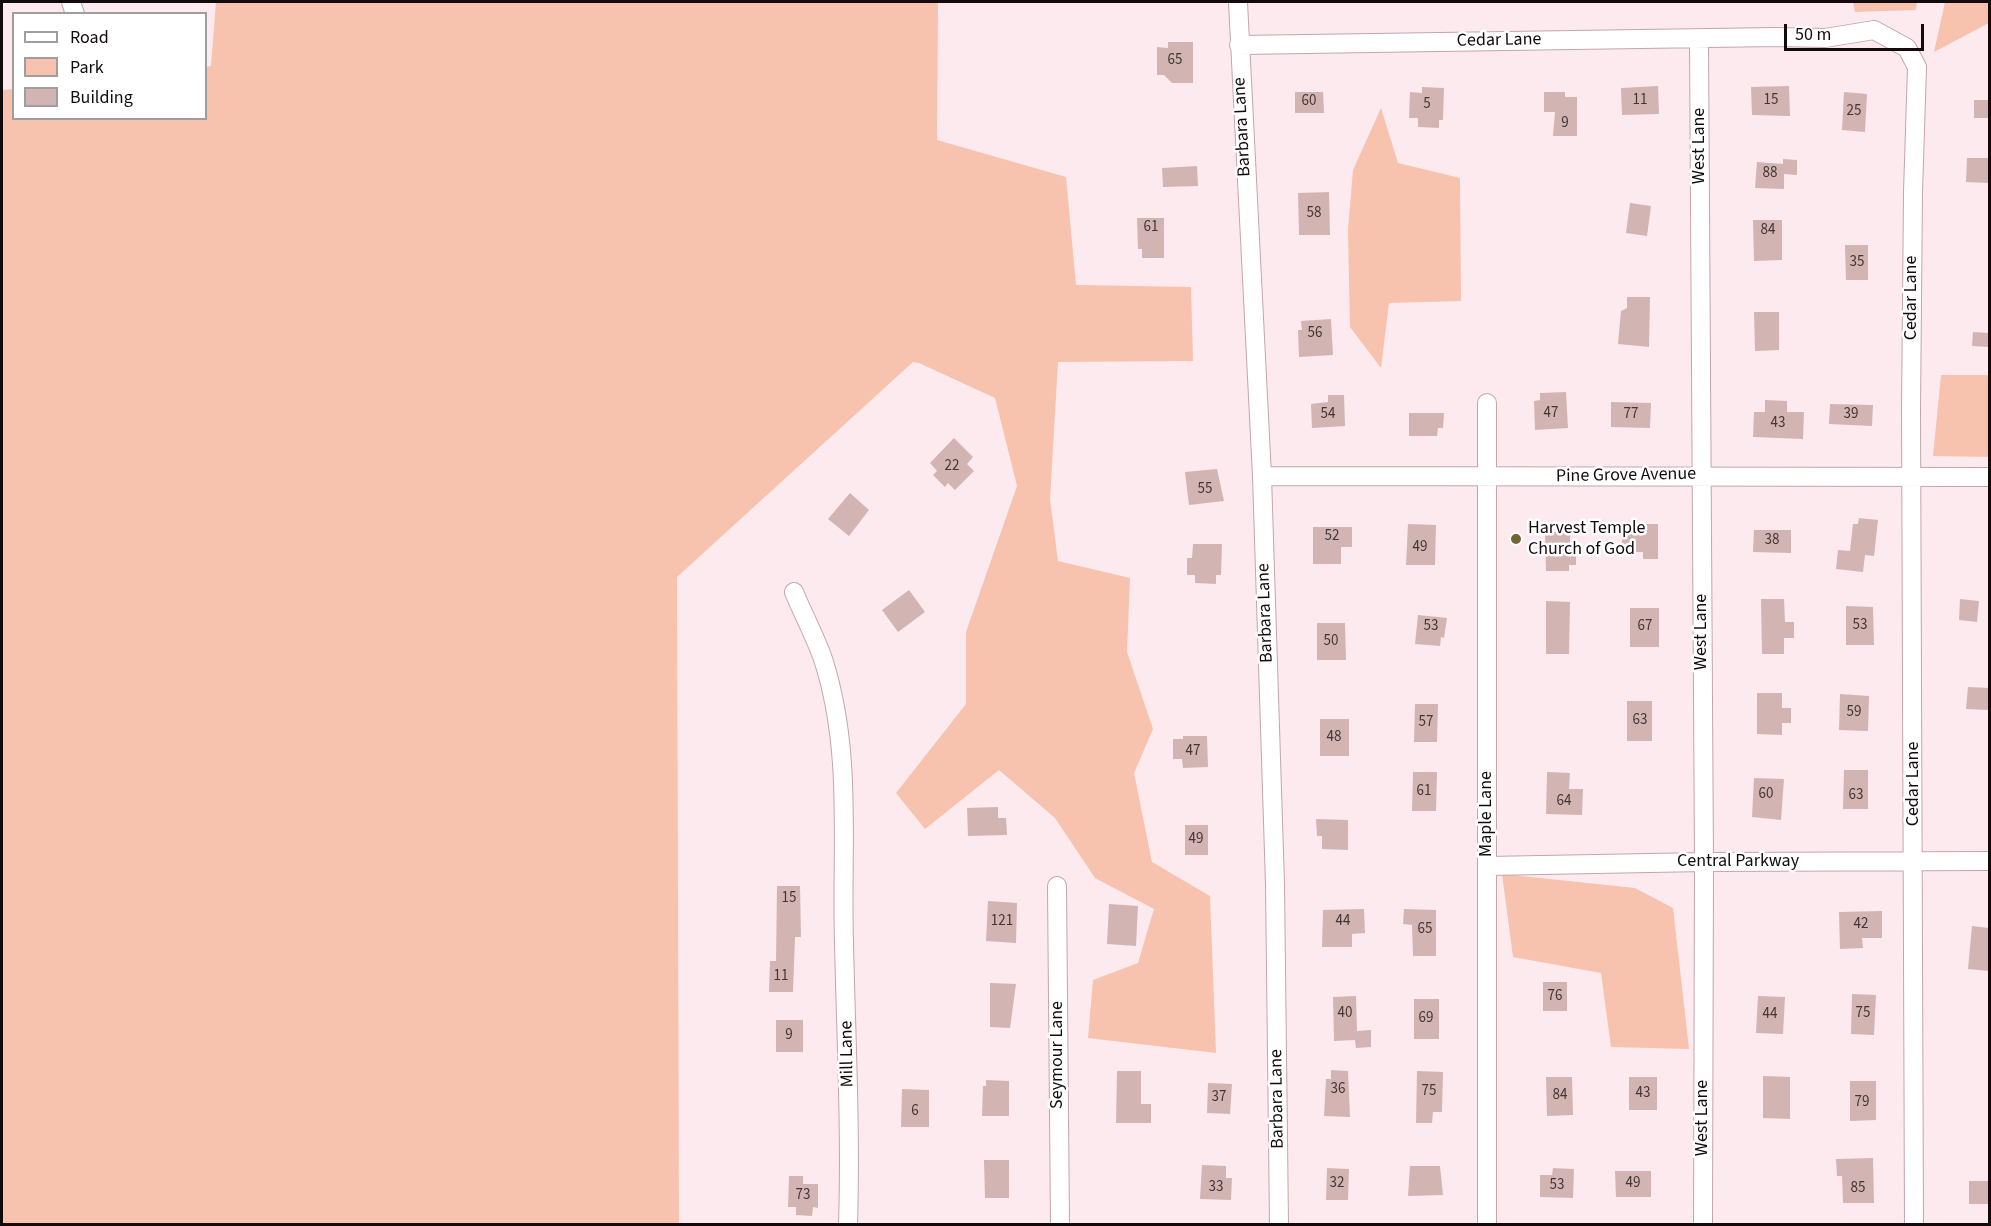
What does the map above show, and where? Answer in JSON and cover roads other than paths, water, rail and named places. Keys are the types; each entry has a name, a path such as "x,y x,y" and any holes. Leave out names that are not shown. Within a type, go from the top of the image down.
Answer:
{"street":[{"name":"Barbara Lane","path":"1238,2 1262,476 1275,884 1279,1224"},
{"name":"Cedar Lane","path":"1239,45 1825,38 1874,30 1906,48 1917,67 1913,192 1912,478 1915,862 1914,1224"},
{"name":"West Lane","path":"1699,40 1704,862 1702,1224"},
{"name":"Maple Lane","path":"1487,403 1487,1224"},
{"name":"Pine Grove Avenue","path":"1262,476 1989,477"},
{"name":"Mill Lane","path":"794,592 823,659 839,733 845,809 848,1224"},
{"name":"Central Parkway","path":"1487,866 1704,862 1989,861"},
{"name":"Seymour Lane","path":"1057,886 1060,1224"}],"place":[{"name":"Harvest Temple Church of God","path":"1516,539"}]}
